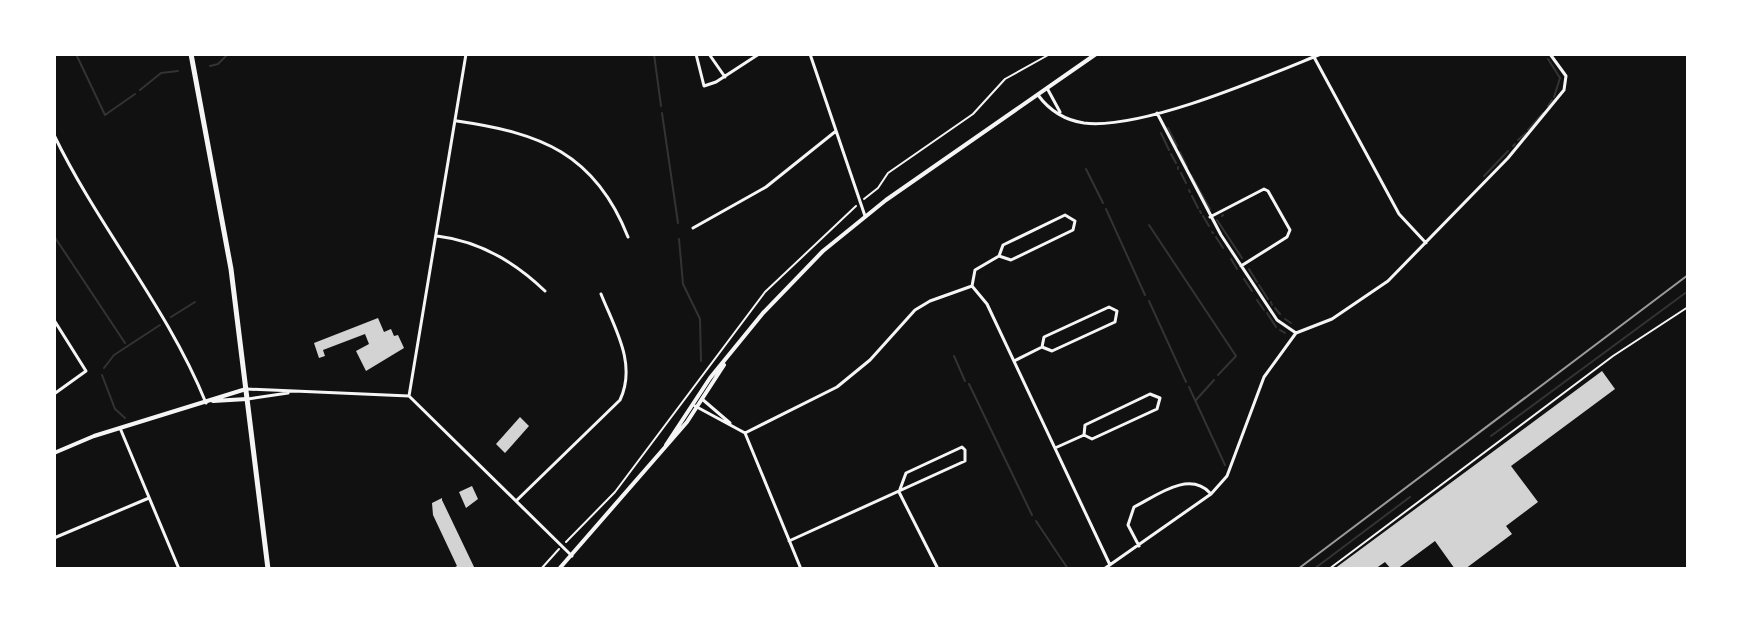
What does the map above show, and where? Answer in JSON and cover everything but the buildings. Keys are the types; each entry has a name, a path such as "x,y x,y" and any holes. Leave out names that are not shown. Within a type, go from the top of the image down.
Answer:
{"main road":[{"path":"191,54 222,216 268,569"}],"street":[{"path":"409,396 466,54"},
{"path":"696,54 704,86 725,77 759,54"},
{"path":"709,54 725,77"},
{"path":"810,54 865,216"},
{"path":"556,568 572,556 666,445 728,359 788,285 865,216 1096,54"},
{"path":"1038,95 1048,108 1062,115 1098,124 1157,113 1321,54"},
{"path":"1104,569 1211,494 1227,476 1264,377 1296,333 1310,330 1360,303 1388,281 1559,100 1566,76 1550,54"},
{"path":"1314,57 1399,214 1426,243"},
{"path":"1047,88 1062,115"},
{"path":"1157,113 1210,218 1277,320 1296,333"},
{"path":"457,121 527,134 563,151 599,184 628,237"},
{"path":"693,228 766,187 836,131"},
{"path":"54,135 88,199 169,328 208,402"},
{"path":"1210,218 1264,189 1268,191 1290,230 1287,237 1241,266"},
{"path":"972,286 975,270 999,256 1003,245 1065,215 1075,221 1073,230 1011,260 999,256"},
{"path":"437,236 480,247 508,262 545,291"},
{"path":"972,286 987,304 1110,565"},
{"path":"745,433 837,387 870,360 915,310 930,301 972,286"},
{"path":"516,501 620,400 626,387 626,358 601,294"},
{"path":"1014,361 1042,347 1052,351 1115,322 1117,311 1109,307 1044,337 1042,347"},
{"path":"54,320 85,367 85,373 54,394"},
{"path":"54,453 120,428 246,389 409,396 572,556"},
{"path":"208,402 291,392"},
{"path":"1150,394 1160,398 1157,409 1092,439 1084,435 1085,425 1111,412 1150,394"},
{"path":"700,398 745,433 801,569"},
{"path":"695,406 733,425"},
{"path":"120,428 177,568"},
{"path":"1055,448 1084,435"},
{"path":"789,541 899,492 965,461 962,447 906,473 899,492 938,569"},
{"path":"1139,546 1128,525 1134,507 1187,482 1203,485 1211,494"},
{"path":"54,538 149,498"}],"lane":[{"path":"1329,569 1613,356 1688,307"}],"path":[{"path":"541,569 558,551"},
{"path":"548,561 556,568"}],"waterway":[{"path":"76,54 105,115 135,94"},
{"path":"210,66 218,64 228,54"},
{"path":"654,54 661,106"},
{"path":"1548,59 1560,78 1554,97"},
{"path":"140,90 161,73 178,71"},
{"path":"1548,106 1552,100"},
{"path":"662,113 678,223"},
{"path":"1528,130 1543,113"},
{"path":"1168,128 1177,146"},
{"path":"1161,133 1169,150"},
{"path":"1518,140 1526,133"},
{"path":"1484,176 1508,151"},
{"path":"1180,152 1187,167"},
{"path":"1171,154 1176,163"},
{"path":"1086,169 1103,203"},
{"path":"1181,173 1186,183"},
{"path":"1191,175 1210,209"},
{"path":"1192,196 1198,208"},
{"path":"1106,209 1145,295"},
{"path":"1203,216 1209,226"},
{"path":"1217,220 1242,258"},
{"path":"1149,225 1236,356 1218,375"},
{"path":"54,236 125,343"},
{"path":"1216,237 1223,248"},
{"path":"679,239 683,284 700,319 701,361"},
{"path":"1231,259 1237,269"},
{"path":"1249,269 1257,282"},
{"path":"1244,279 1252,291"},
{"path":"1259,285 1268,299"},
{"path":"1491,436 1688,291"},
{"path":"1257,300 1264,310"},
{"path":"1149,301 1186,382"},
{"path":"171,317 195,302"},
{"path":"1275,308 1280,314"},
{"path":"1267,313 1276,327"},
{"path":"1285,319 1291,323"},
{"path":"104,368 114,355 160,325"},
{"path":"1280,330 1285,333"},
{"path":"954,356 965,381"},
{"path":"102,375 115,409 125,418"},
{"path":"1196,400 1214,380"},
{"path":"969,384 1032,515"},
{"path":"1189,387 1225,465"},
{"path":"1314,569 1410,497"},
{"path":"1036,521 1068,569"}],"railway":[{"path":"1298,569 1688,275"}]}
